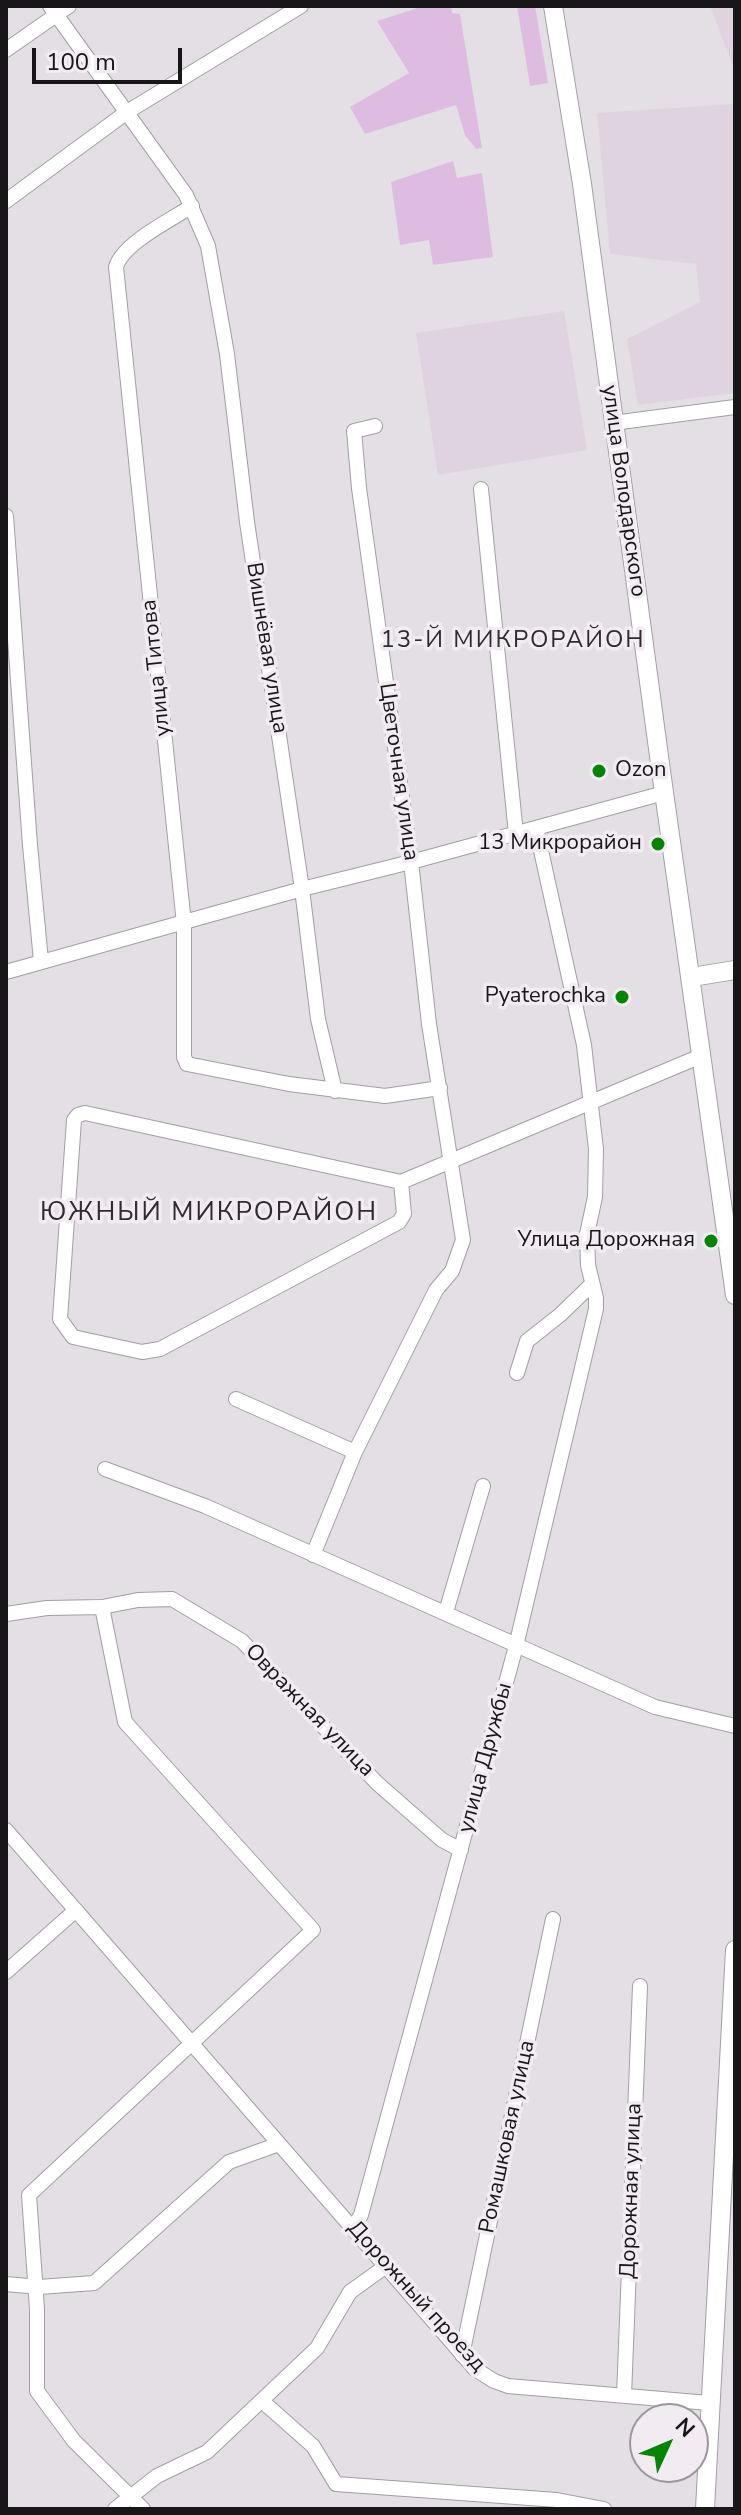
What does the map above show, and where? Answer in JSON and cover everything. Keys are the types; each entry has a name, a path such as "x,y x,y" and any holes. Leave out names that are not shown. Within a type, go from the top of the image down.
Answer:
{"main road":[{"name":"улица Володарского","path":"553,6 582,184 735,1295"},
{"path":"692,977 735,970"},
{"path":"709,2403 735,1950"},
{"path":"705,2509 706,2483"}],"street":[{"path":"6,201 127,112 301,6"},
{"path":"6,50 58,9"},
{"name":"Вишнёвая улица","path":"58,9 192,206 208,246 227,354 247,522 302,889 318,1019 335,1091"},
{"name":"улица Титова","path":"192,206 132,245 121,255 116,267 184,924 184,1057 187,1064 335,1091"},
{"path":"613,423 735,407"},
{"name":"Цветочная улица","path":"313,1555 355,1452 436,1290 452,1271 463,1240 429,1024 411,862 371,581 354,431 375,426"},
{"path":"481,489 516,834"},
{"path":"6,516 41,961"},
{"path":"6,972 664,793"},
{"name":"улица Дружбы","path":"353,2228 361,2215 516,1646 596,1309 587,1234 595,1197 596,1149 584,1045 536,828"},
{"path":"401,1182 404,1214 399,1222 160,1349 142,1352 73,1337 60,1319 74,1120 78,1115 85,1113 401,1182 590,1100 701,1056"},
{"path":"335,1091 385,1096 440,1088"},
{"path":"517,1373 527,1341 592,1284"},
{"path":"236,1399 355,1452"},
{"path":"105,1469 205,1506 655,1707 735,1726"},
{"path":"446,1612 483,1486"},
{"name":"Овражная улица","path":"6,1614 172,1599 242,1641 377,1783 442,1840 461,1850"},
{"path":"102,1607 125,1722 311,1928 205,2033 29,2197 37,2287 37,2391 74,2441 143,2509"},
{"name":"Дорожный проезд","path":"6,1830 475,2369 508,2386 709,2403"},
{"path":"6,1972 76,1910"},
{"name":"Ромашковая улица","path":"462,2355 553,1919"},
{"name":"Дорожная улица","path":"624,2396 640,1986"},
{"path":"6,2284 37,2287 94,2283 229,2162 279,2144"},
{"path":"115,2509 157,2476 207,2452 317,2348 350,2292 386,2266"},
{"path":"262,2401 313,2446 336,2484 557,2500 604,2509"}],"shaded area":[{"path":"424,6 451,6 452,13 460,14 482,148 476,149 465,135 456,105 365,134 350,107 409,73 377,21"},
{"path":"517,6 535,6 548,83 530,86"},
{"path":"710,6 735,6 735,71"},
{"path":"735,104 735,393 638,405 627,339 700,302 696,264 610,254 597,113"},
{"path":"453,161 457,178 482,173 493,257 433,265 429,240 400,245 391,182"},
{"path":"564,311 587,450 438,475 416,333"}],"place":[{"name":"Ozon","path":"599,771"},
{"name":"13 Микрорайон","path":"658,844"},
{"name":"Pyaterochka","path":"622,997"},
{"name":"Улица Дорожная","path":"711,1241"}],"district":[{"name":"13-Й МИКРОРАЙОН","path":"513,641"},
{"name":"ЮЖНЫЙ МИКРОРАЙОН","path":"209,1214"}]}
